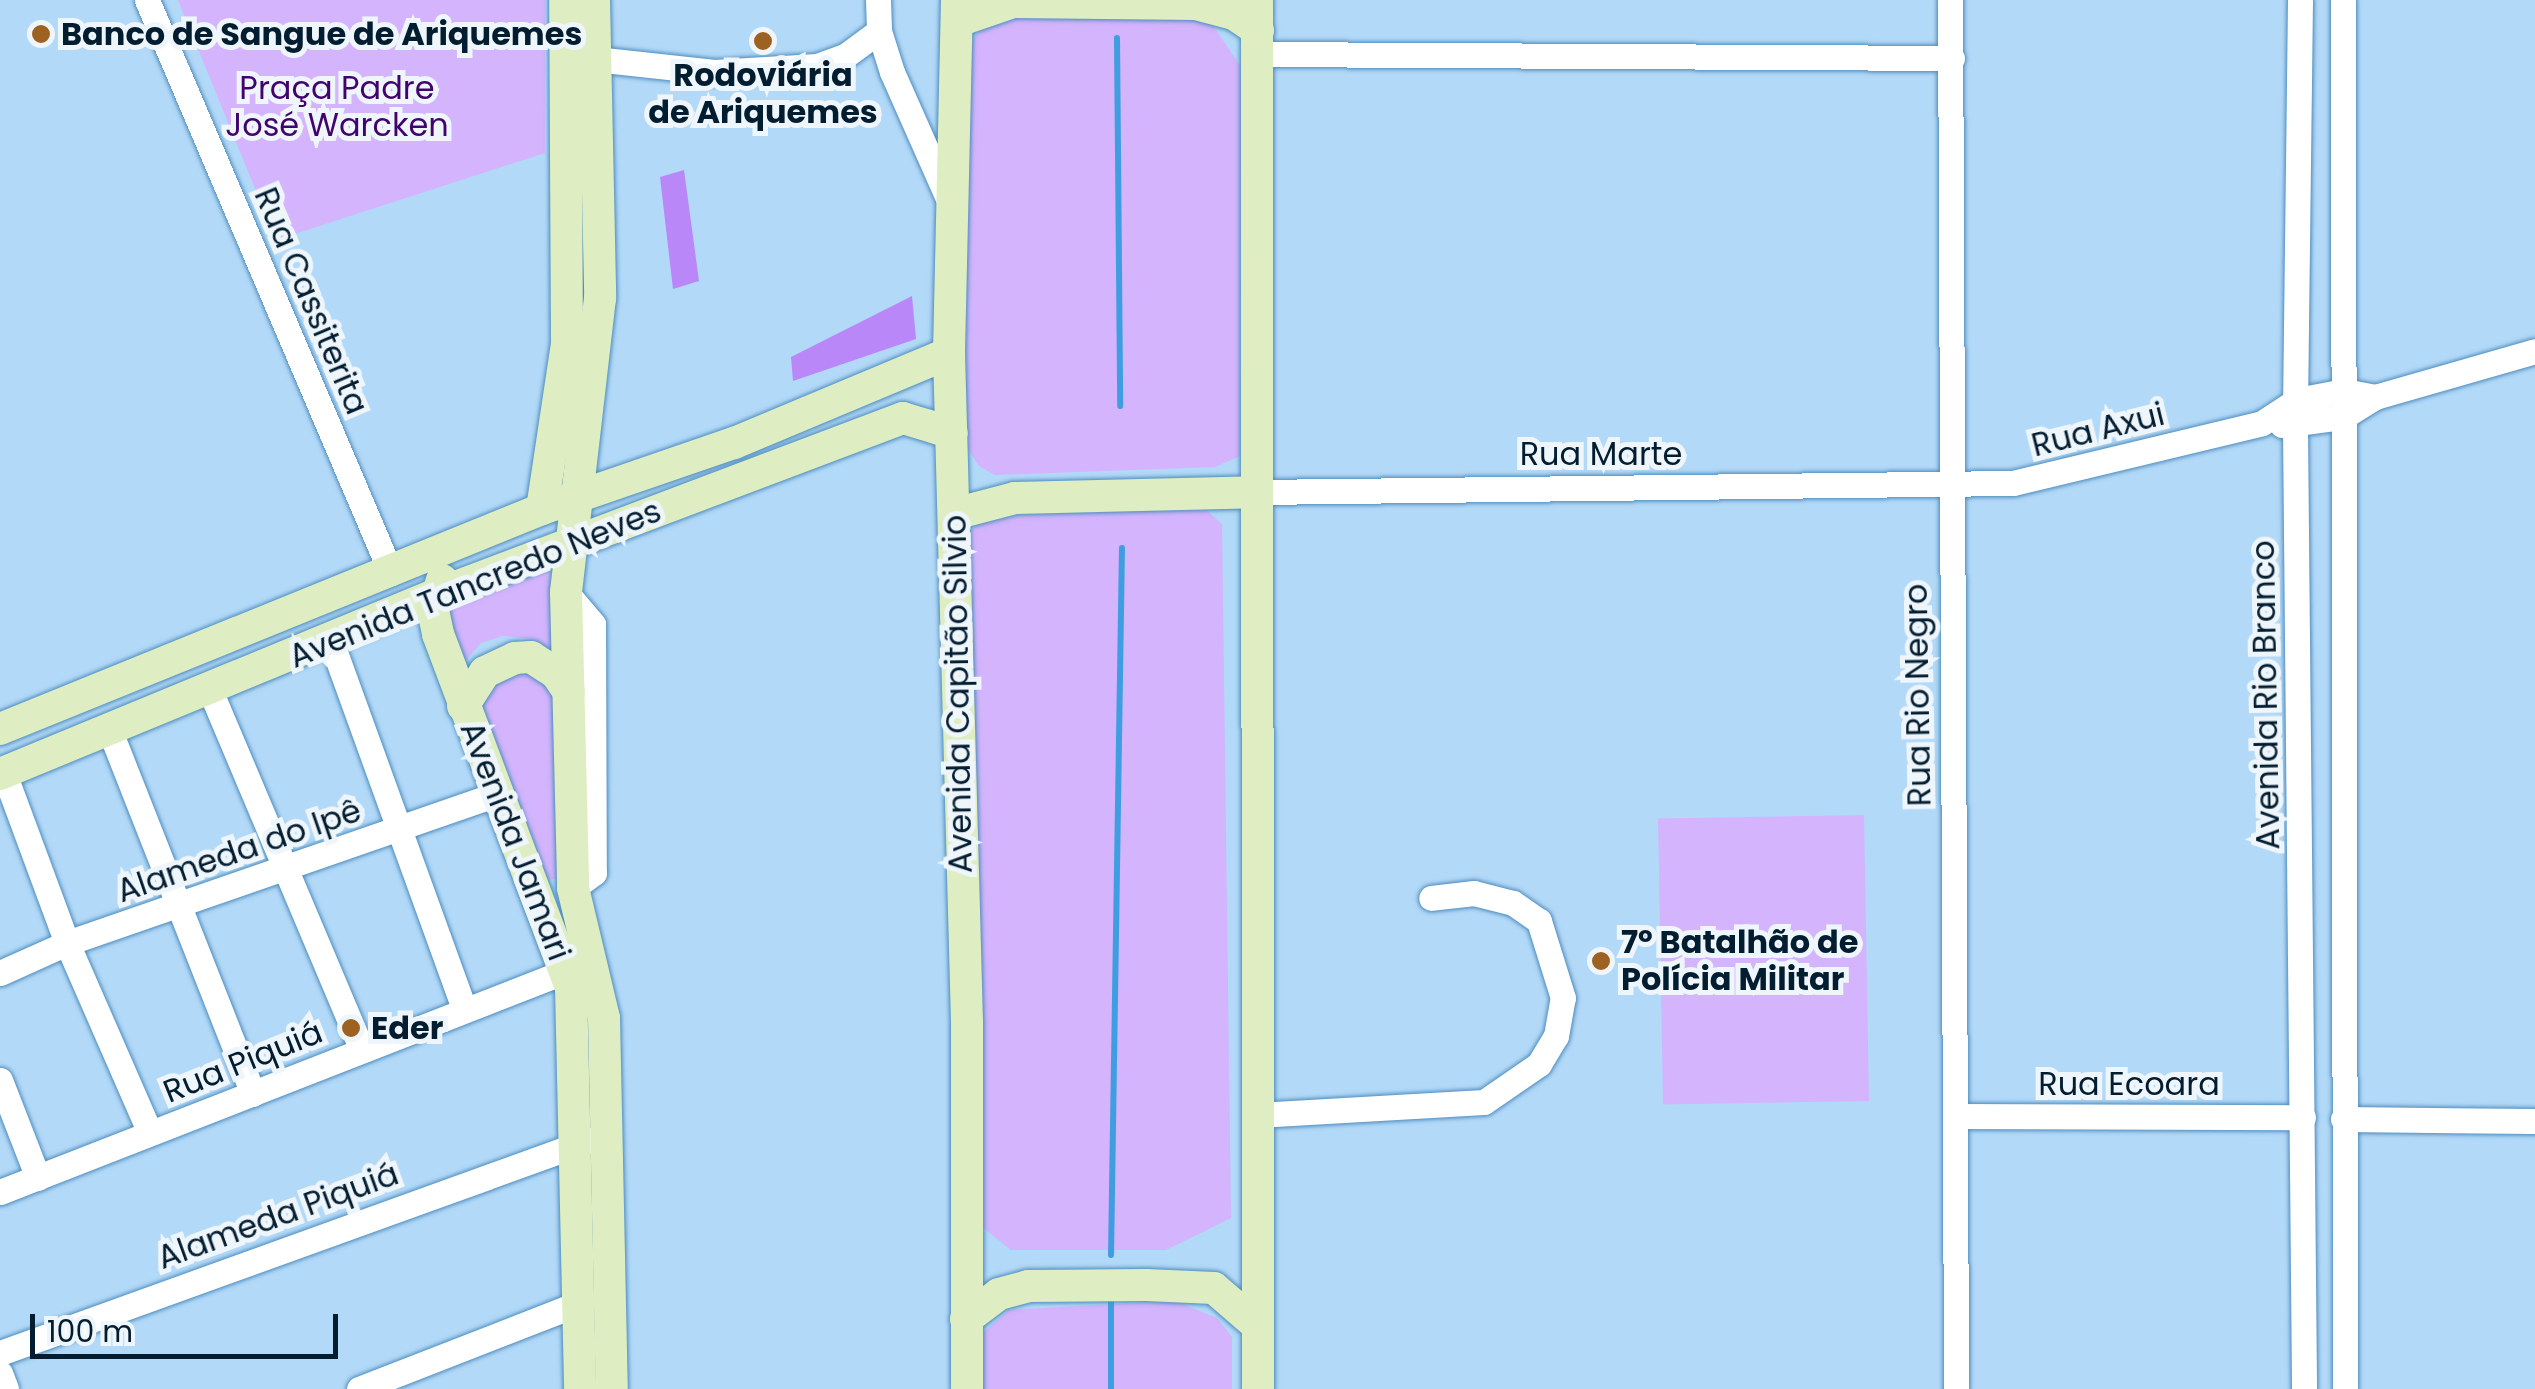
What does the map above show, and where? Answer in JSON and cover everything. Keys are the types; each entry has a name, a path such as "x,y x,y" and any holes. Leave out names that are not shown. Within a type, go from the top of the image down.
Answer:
{"main road":[{"name":"Avenida Jamari","path":"542,509 585,291 565,0"},
{"name":"Avenida Jamari","path":"580,1389 577,1304 592,1140 599,982 573,888 566,592 578,498 594,0"},
{"path":"958,10 1012,2 1196,4 1234,14 1258,28 1254,492 1258,1389"},
{"name":"Avenida Capitão Silvio","path":"958,10 949,353 967,1389"},
{"name":"Avenida Tancredo Neves","path":"0,729 542,509 734,443 949,353"},
{"name":"Avenida Tancredo Neves","path":"2,773 266,668 438,594 569,550 745,475 903,418 952,433"},
{"path":"734,443 745,475"},
{"path":"954,514 1015,498 1254,492"},
{"name":"Avenida Jamari","path":"451,549 434,620 463,706 566,971 576,1018 592,1140 612,1389"},
{"path":"251,629 266,668"},
{"path":"463,706 485,672 515,658 531,657 556,673 570,692"},
{"path":"966,1243 995,1272 1036,1276 1224,1271 1258,1248"},
{"path":"966,1319 999,1294 1028,1286 1146,1285 1214,1288 1258,1326"}],"street":[{"name":"Rua Cassiterita","path":"147,0 391,573"},
{"path":"878,0 879,30 954,210"},
{"name":"Rua Rio Negro","path":"1950,0 1948,486 1956,1389"},
{"name":"Avenida Rio Branco","path":"2300,0 2295,427 2304,1389"},
{"path":"2343,0 2345,1389"},
{"path":"1258,28 1952,58"},
{"path":"595,60 714,72 817,66 845,56 879,30"},
{"name":"Rua Axui","path":"2262,423 2295,427 2343,404 2535,351"},
{"name":"Rua Axui","path":"1948,486 2069,473 2262,423 2297,400 2343,404"},
{"name":"Rua Marte","path":"1254,492 1948,486"},
{"name":"Avenida Jamari","path":"566,592 592,624 594,873 573,888"},
{"path":"331,641 464,1008"},
{"path":"210,690 362,1049"},
{"path":"110,731 253,1094"},
{"path":"2,773 67,944 150,1134"},
{"name":"Alameda do Ipê","path":"0,973 67,944 286,871 500,793"},
{"path":"1257,1114 1484,1102 1539,1064 1556,1036 1563,998 1540,921 1513,904 1474,893 1432,898"},
{"name":"Rua Piquiá","path":"0,1192 566,971"},
{"path":"0,1080 38,1178"},
{"name":"Rua Ecoara","path":"1955,1116 2303,1117"},
{"path":"2343,1118 2535,1121"},
{"name":"Alameda Piquiá","path":"0,1353 592,1140"},
{"path":"360,1389 577,1304"},
{"path":"0,1372 6,1389"}],"green space":[{"name":"Praça Padre José Warcken","path":"178,0 545,0 545,153 276,240"},
{"path":"1184,11 1210,21 1241,67 1240,456 1215,467 995,475 979,466 964,443 962,54 990,17"},
{"path":"1203,507 1222,524 1231,1218 1166,1250 1011,1250 977,1223 965,538 977,525 1005,516"},
{"path":"548,552 559,653 531,639 503,636 481,643 460,667 431,600"},
{"path":"512,663 558,692 558,879 540,880 475,696"},
{"path":"1864,815 1869,1101 1663,1105 1658,819"},
{"path":"1175,1301 1217,1318 1232,1337 1232,1389 976,1389 976,1339 1009,1310"}],"shaded area":[{"path":"684,170 699,281 673,289 660,177"},
{"path":"912,296 916,339 793,381 791,357"}],"waterway":[{"path":"1117,38 1120,406"},
{"path":"1111,1255 1122,548"},
{"path":"1111,1297 1111,1389"}],"place":[{"name":"Banco de Sangue de Ariquemes","path":"41,34"},
{"name":"Rodoviária de Ariquemes","path":"763,41"},
{"name":"7º Batalhão de Polícia Militar","path":"1601,961"},
{"name":"Eder","path":"351,1028"}]}
